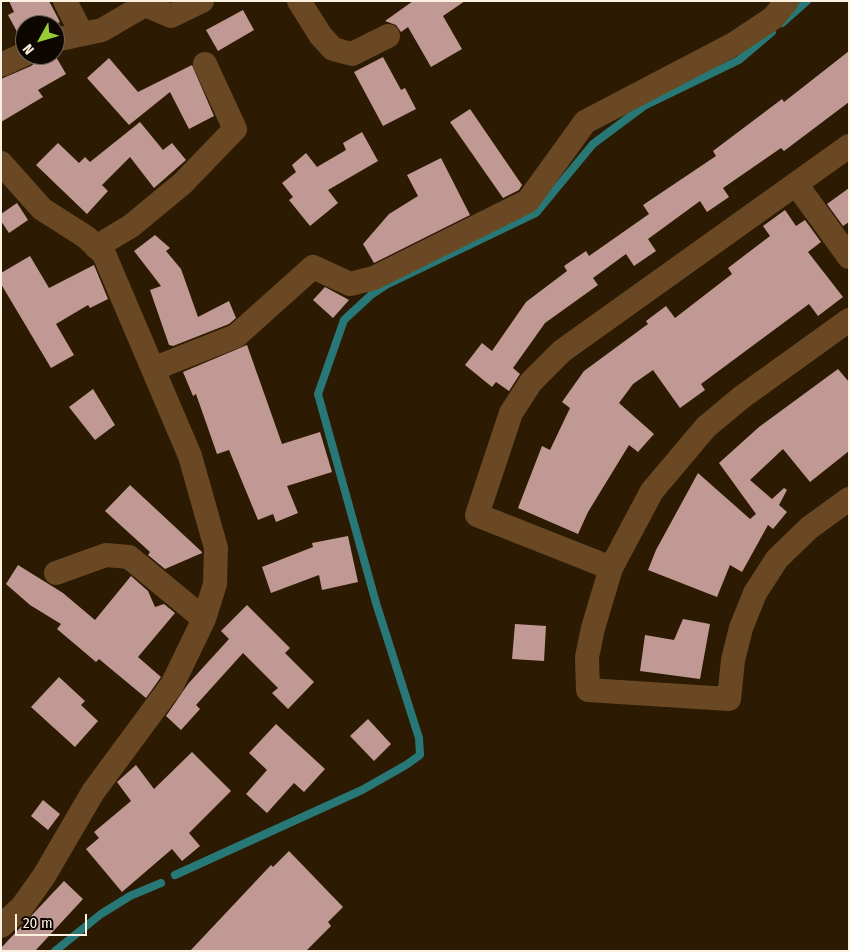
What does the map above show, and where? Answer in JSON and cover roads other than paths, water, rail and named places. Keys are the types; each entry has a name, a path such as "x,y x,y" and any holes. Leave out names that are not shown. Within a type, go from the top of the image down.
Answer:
{"street":[{"path":"65,1 82,34"},
{"path":"65,38 102,30 144,3 171,16 202,1"},
{"path":"299,1 320,36 333,49 352,54 388,36"},
{"path":"153,369 236,336 313,267 350,284 374,278 528,201 586,122 734,44 773,18 788,1"},
{"path":"1,66 15,59"},
{"path":"96,247 130,226 183,183 235,129 205,64"},
{"path":"611,568 477,515 511,413 531,382 562,351 849,146"},
{"path":"1,164 42,209 86,237 104,254 190,456 216,548 215,584 204,619 172,685 94,792 44,876 22,907 1,926"},
{"path":"796,184 849,257"},
{"path":"849,320 742,397 706,427 652,491 611,568 593,628 587,657 588,690 729,700 733,660 741,628 755,592 777,559 809,528 849,499"},
{"path":"56,573 106,555 129,557 204,619"}],"waterway":[{"path":"782,23 807,1"},
{"path":"175,875 362,790 420,755 419,738 376,603 318,394 344,320 371,295 386,285 536,213 593,144 644,106 739,60 772,32"},
{"path":"55,951 101,914 130,896 161,883"}]}
